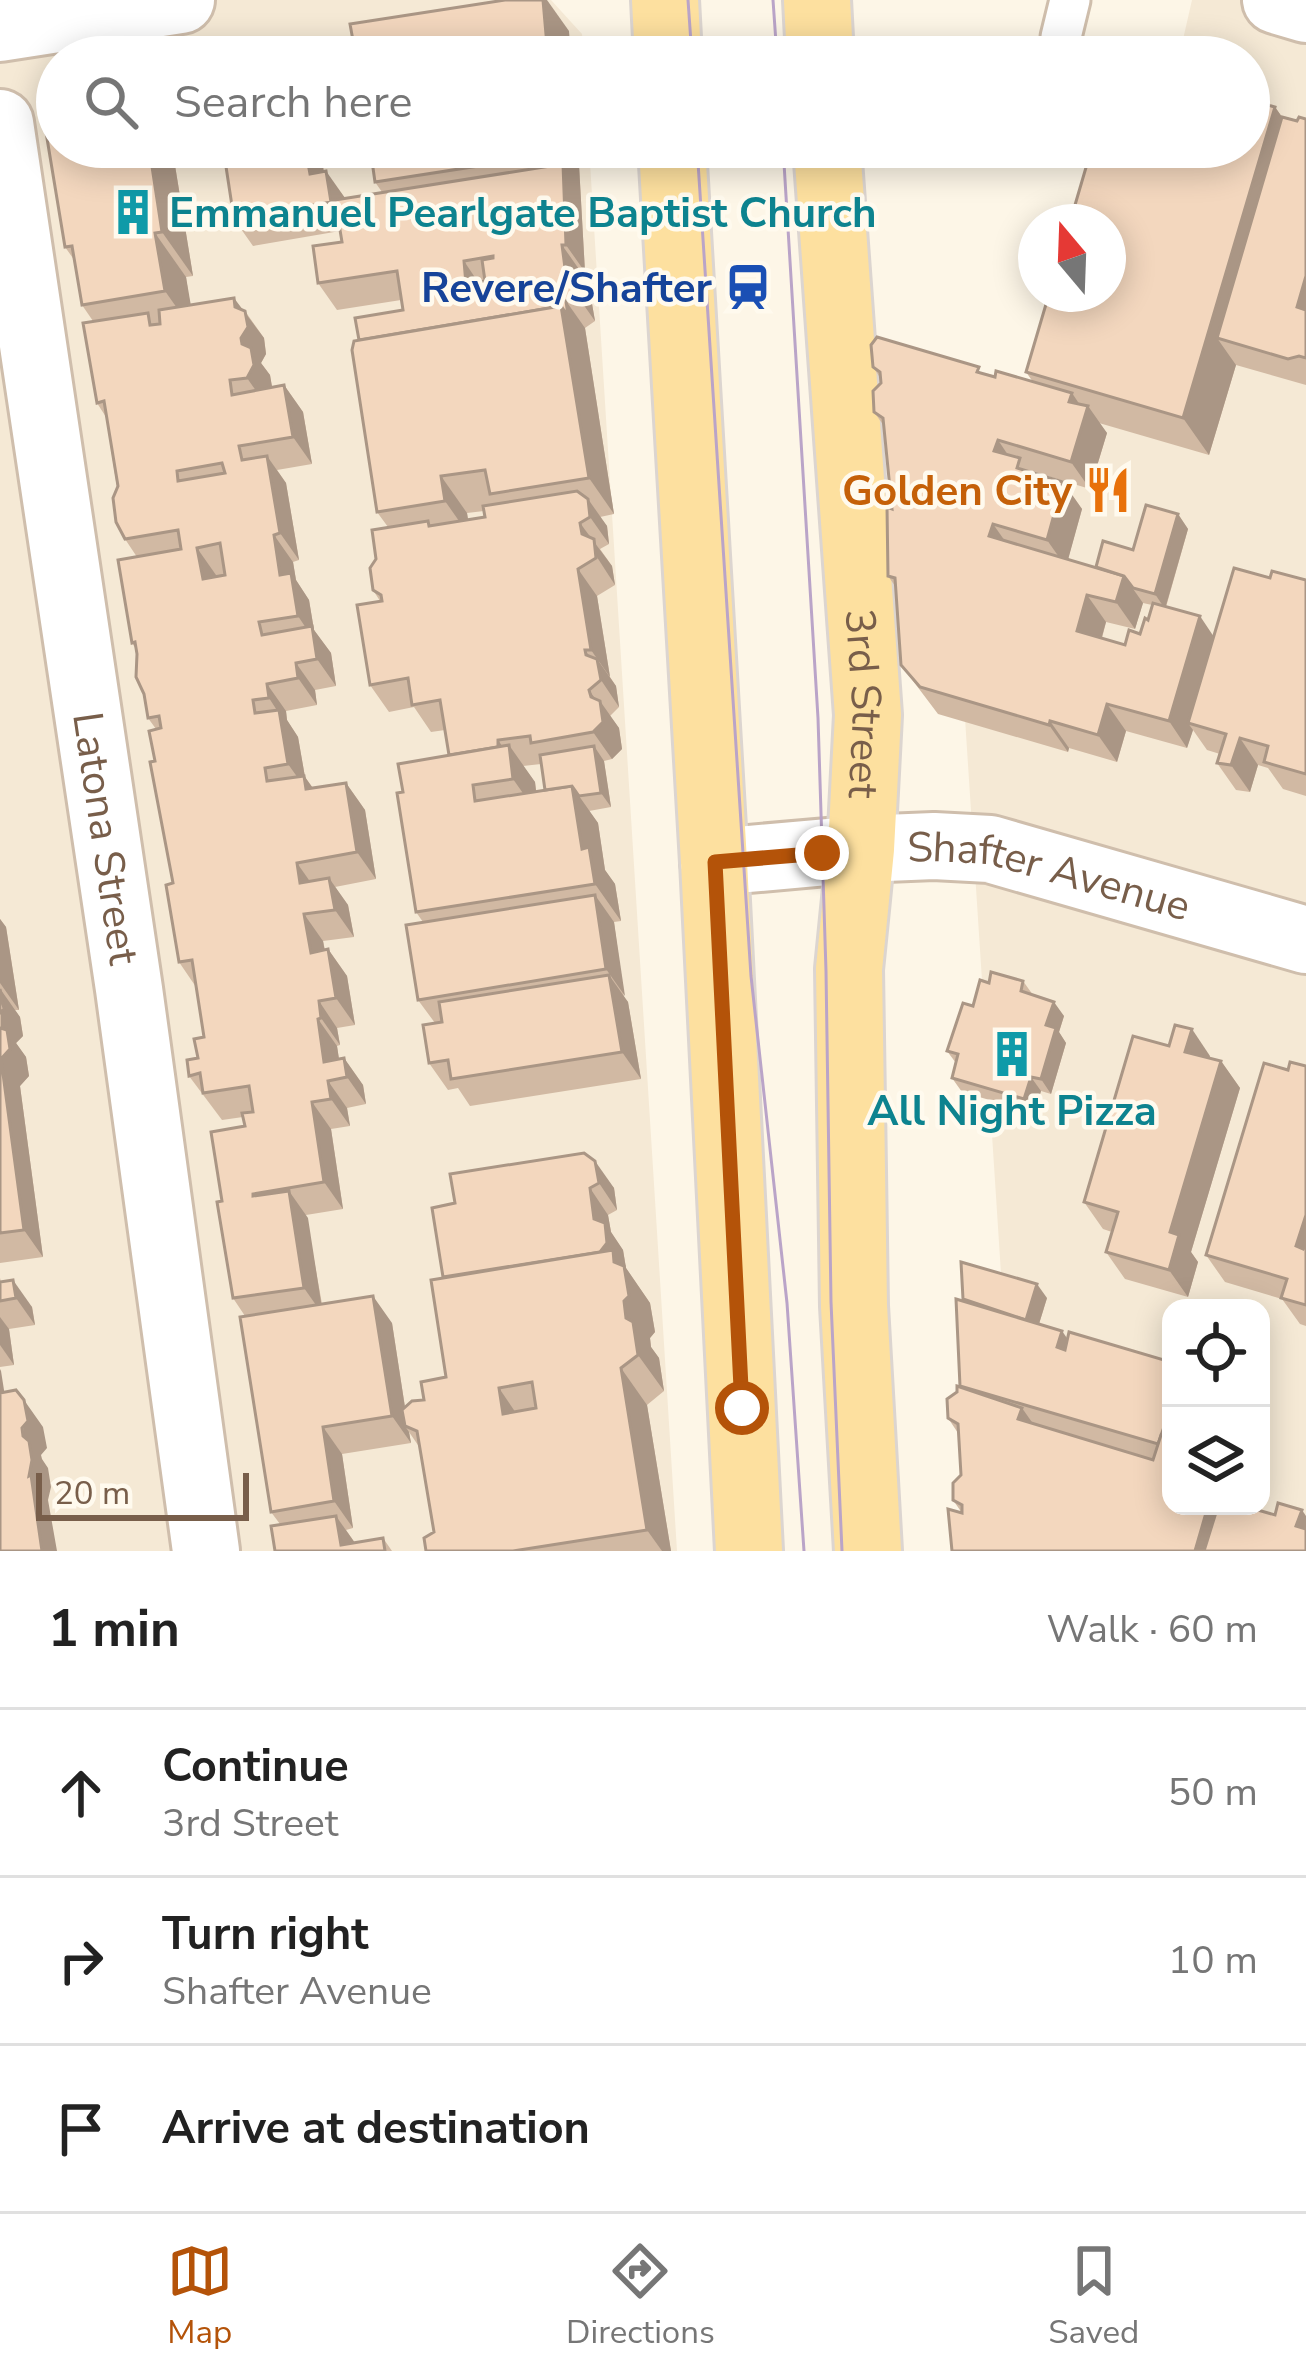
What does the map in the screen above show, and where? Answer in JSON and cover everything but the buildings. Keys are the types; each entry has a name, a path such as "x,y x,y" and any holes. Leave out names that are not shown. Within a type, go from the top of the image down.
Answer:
{"main road":[{"path":"665,0 667,36"},
{"path":"817,0 819,36"},
{"path":"673,168 715,862 748,1551"},
{"name":"3rd Street","path":"829,168 868,715 849,969 854,1306 868,1551"}],"street":[{"path":"0,28 181,0"},
{"path":"1276,0 1306,9"},
{"name":"Latona Street","path":"0,123 126,966 206,1551"},
{"name":"Shafter Avenue","path":"715,862 861,849 990,849 1306,940"}],"shaded area":[{"path":"0,0 551,0 582,36 36,36 36,168 590,168 677,1551 0,1551"},
{"path":"1192,0 1306,0 1306,1551 1019,1551 943,379 1097,409 1237,168 1270,168 1270,36 1184,36"}],"tram line":[{"path":"688,0 691,36"},
{"path":"773,0 776,36"},
{"path":"698,168 751,976 787,1303 804,1551"},
{"path":"784,168 818,718 831,1302 842,1551"}],"place":[{"name":"Emmanuel Pearlgate Baptist Church","path":"133,212"},
{"name":"Revere/Shafter","path":"748,287"},
{"name":"Golden City","path":"1108,490"},
{"name":"All Night Pizza","path":"1012,1054"}],"route":[{"path":"742,1408 715,862 822,853"}]}
